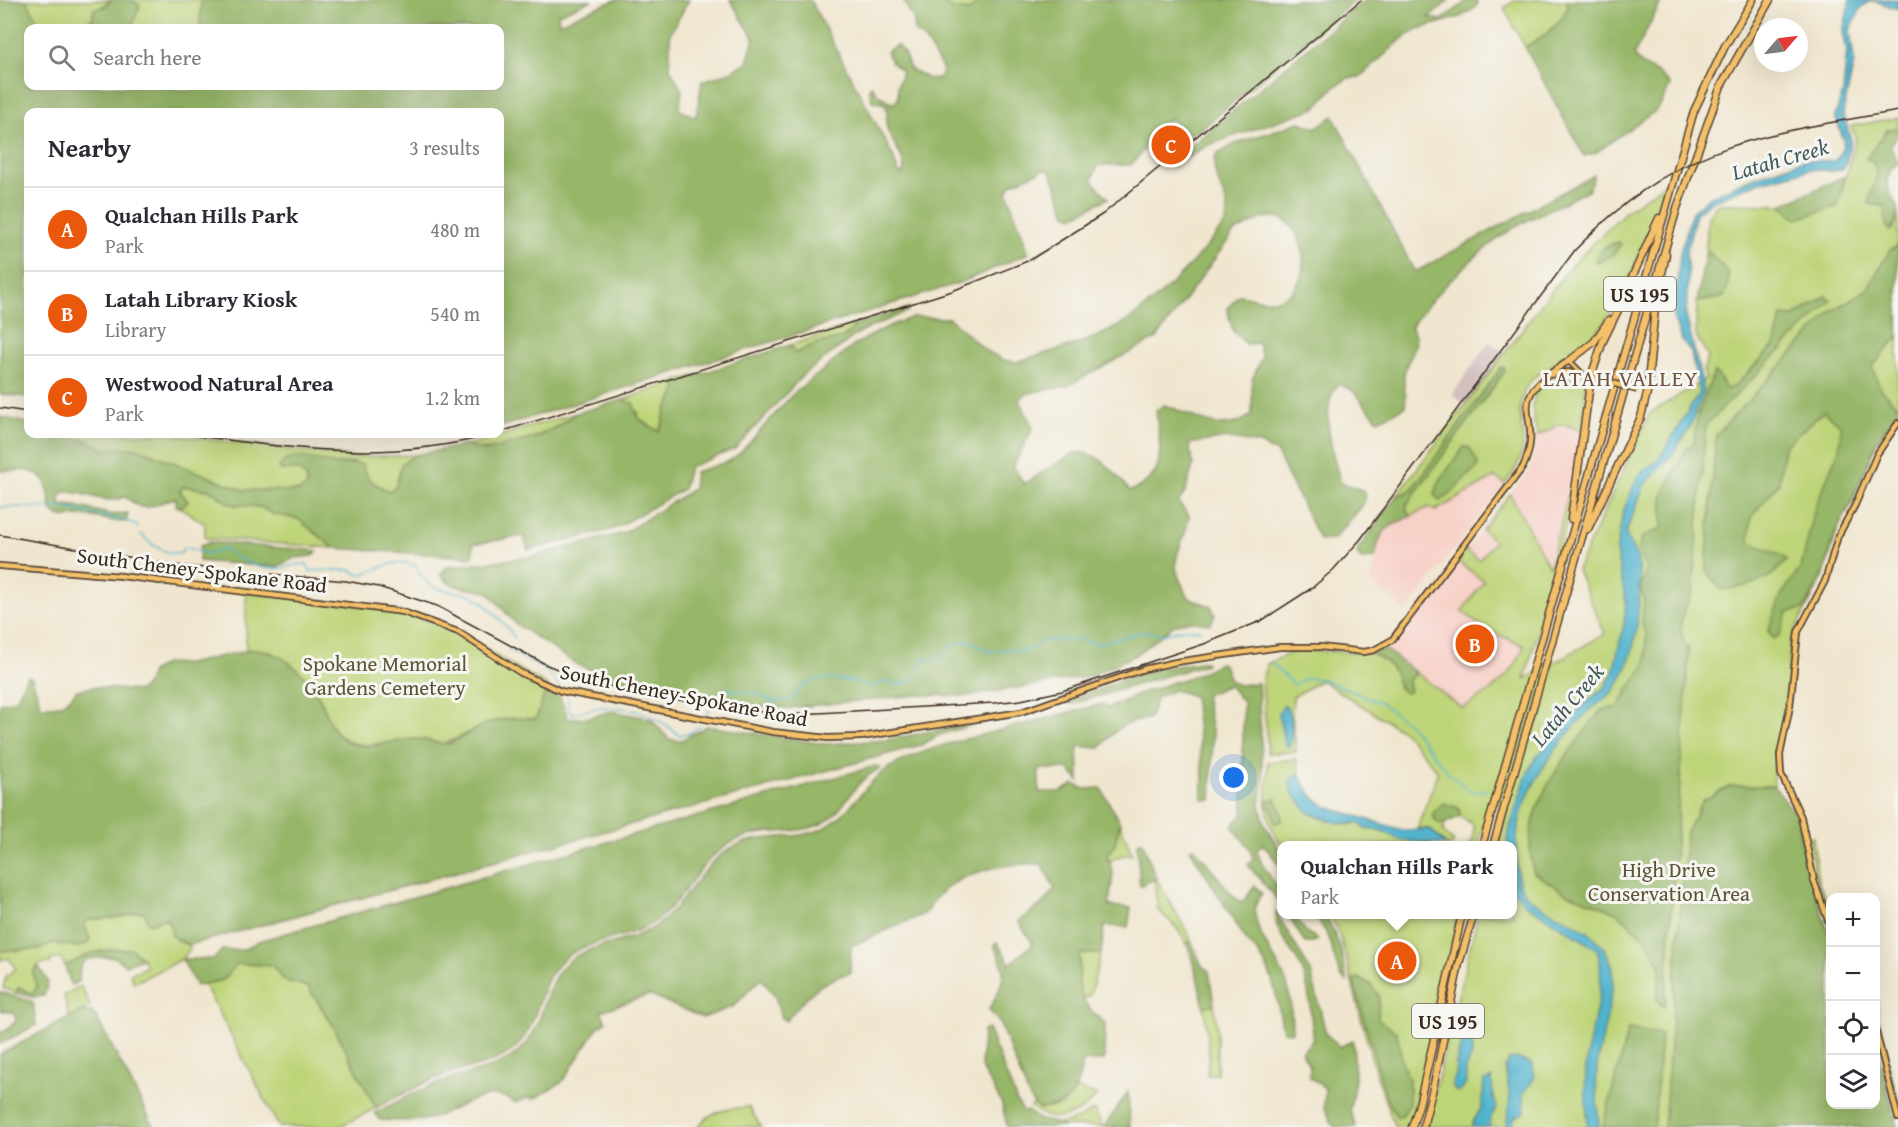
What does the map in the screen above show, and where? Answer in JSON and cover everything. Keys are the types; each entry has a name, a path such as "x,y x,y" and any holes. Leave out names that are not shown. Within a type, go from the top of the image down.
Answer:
{"highway":[{"name":"US 195","path":"1483,841 1694,111 1708,77 1754,0"},
{"name":"US 195","path":"1494,841 1660,261 1721,86 1770,0"},
{"path":"1567,547 1603,341 1669,192"},
{"path":"1578,552 1613,472 1631,440 1647,393 1657,296 1681,197"},
{"path":"1569,361 1596,340 1626,292"},
{"name":"US 195","path":"1412,1127 1419,1106 1461,919"},
{"name":"US 195","path":"1423,1127 1460,964 1473,919"}],"main road":[{"path":"1545,376 1569,361 1583,375"},
{"path":"1545,376 1563,372 1583,375 1647,393"},
{"name":"South Cheney-Spokane Road","path":"0,566 120,576 403,612 458,632 521,673 561,691 785,734 828,738 861,737 1021,712 1144,669 1299,646 1364,652 1374,650 1392,640 1520,472 1529,444 1528,398 1535,385 1545,376"},
{"path":"1826,915 1814,881 1801,818 1781,774 1780,755 1790,706 1798,632 1825,580 1838,536 1855,505 1877,454 1898,423"},
{"path":"1880,1051 1898,1118"}],"shaded area":[{"path":"1489,342 1507,354 1470,408 1452,395"},
{"path":"1560,424 1582,429 1579,456 1549,568 1510,494 1531,468 1536,437"},
{"path":"1495,476 1505,484 1407,611 1371,582 1378,538 1387,527 1429,507 1435,511"},
{"path":"1482,530 1495,541 1479,560 1466,550"},
{"path":"1457,561 1484,581 1462,611 1484,628 1524,646 1520,659 1490,693 1462,708 1385,649 1395,642"}],"green space":[{"path":"0,0 26,0 40,24 24,24 24,90 189,91 504,90 504,24 200,24 201,0 592,0 558,14 559,23 615,0 689,0 670,34 670,68 682,91 679,110 696,117 702,81 731,72 747,62 754,38 730,0 810,0 893,156 898,172 903,174 902,158 886,125 887,107 885,104 872,101 869,88 872,86 877,94 893,104 898,99 898,85 902,71 892,63 886,52 897,45 905,55 910,69 929,79 939,78 943,69 925,40 915,32 914,20 903,0 943,0 949,8 969,11 980,0 1355,0 1201,129 1187,135 1170,118 1131,165 1098,165 1092,180 1108,198 1072,217 1066,212 1051,172 1044,169 1011,184 1007,192 1029,253 962,282 504,426 504,108 24,108 24,397 0,394"},
{"path":"26,0 111,0 93,13 92,20 82,24 40,24"},
{"path":"111,0 132,0 140,6 133,24 82,24 92,20 94,9 104,7"},
{"path":"132,0 201,0 200,24 133,24 139,7"},
{"path":"943,0 980,0 969,11 949,8"},
{"path":"1365,0 1449,0 1429,18 1442,20 1468,0 1476,0 1478,3 1474,9 1460,17 1418,29 1403,38 1360,77 1348,78 1332,89 1315,108 1208,145 1174,166 1171,163"},
{"path":"1515,0 1567,0 1568,7 1550,30 1525,47 1504,8"},
{"path":"1567,0 1662,0 1634,55 1643,65 1661,75 1670,86 1658,109 1595,153 1584,156 1525,47 1555,26 1568,7"},
{"path":"1333,116 1415,272 1594,175 1589,189 1519,225 1490,244 1447,284 1421,313 1411,326 1416,344 1404,375 1405,407 1378,420 1352,390 1339,384 1333,392 1329,404 1329,431 1341,483 1362,490 1366,495 1363,505 1334,539 1320,541 1277,453 1260,444 1226,438 1189,444 1193,465 1185,493 1178,502 1189,516 1177,557 1177,574 1190,599 1211,606 1215,615 1210,624 1189,621 1176,624 1135,655 1090,676 966,696 916,695 788,708 761,707 637,688 576,664 516,624 488,592 455,586 440,574 447,567 530,557 624,533 693,489 695,472 729,461 740,453 792,395 856,344 891,325 914,317 949,318 985,350 1003,360 1016,362 1076,344 1111,330 1127,321 1158,297 1201,253 1225,224 1227,205 1215,172 1216,155 1235,144 1300,122 1315,128","holes":["1277,217 1288,223 1296,233 1303,260 1302,274 1297,286 1288,295 1276,300 1262,300 1239,295 1227,309 1233,331 1246,344 1258,343 1262,357 1252,380 1252,414 1241,421 1219,425 1164,405 1156,411 1160,448 1156,468 1151,477 1142,485 1130,491 1100,459 1084,453 1074,453 1024,484 1013,466 1033,428 1019,399 1028,393 1067,386 1157,338 1234,232 1263,218"]},
{"name":"High Drive Conservation Area","path":"1898,118 1898,128 1887,130 1874,163 1877,175 1868,204 1885,206 1886,225 1893,229 1898,215 1898,246 1890,250 1867,290 1831,312 1898,302 1898,416 1878,439 1853,501 1838,528 1824,575 1794,632 1790,645 1788,698 1773,770 1774,786 1801,827 1810,881 1826,923 1826,1109 1880,1109 1880,1060 1897,1127 1426,1127 1477,919 1517,919 1517,841 1498,841 1508,810 1491,799 1479,841 1472,841 1474,825 1460,816 1459,808 1443,803 1434,819 1444,824 1443,832 1453,841 1442,841 1430,829 1418,828 1435,782 1437,770 1404,732 1321,680 1293,697 1292,713 1296,752 1268,753 1262,679 1267,664 1297,650 1372,653 1387,662 1394,672 1399,688 1408,682 1415,672 1462,708 1482,697 1507,675 1520,657 1524,646 1484,628 1462,611 1484,581 1457,561 1466,550 1479,560 1495,541 1482,530 1510,494 1549,567 1579,456 1568,516 1525,679 1605,634 1577,570 1650,413 1706,379 1703,371 1708,356 1696,336 1697,302 1724,297 1729,274 1706,249 1708,216 1718,204 1782,205 1797,219 1838,206 1856,139 1851,126","holes":["1826,296 1831,300 1729,402 1718,375 1726,389 1734,387 1774,346 1782,316 1793,317"]},
{"path":"1898,128 1898,136 1890,145 1898,163 1889,173 1887,183 1890,194 1898,205 1898,215 1890,231 1886,225 1884,206 1868,204 1877,175 1874,163 1866,158 1887,130"},
{"path":"1845,176 1838,206 1797,219 1782,205"},
{"path":"1667,182 1635,266 1615,306 1603,324 1582,348 1546,369 1530,382 1525,390 1520,413 1523,445 1521,456 1516,469 1505,484 1495,477 1435,511 1429,507 1411,516 1406,509 1407,504 1505,371 1504,368 1501,368 1412,489 1404,494 1398,494 1569,268 1626,211"},
{"path":"1619,242 1621,244 1613,255 1599,262 1595,261 1604,248"},
{"path":"1898,246 1898,340 1895,340 1872,367 1881,390 1898,406 1898,414 1878,439 1852,501 1837,528 1823,575 1804,609 1788,612 1780,635 1774,639 1768,631 1781,595 1801,568 1815,508 1839,449 1841,426 1824,411 1784,447 1779,483 1751,517 1749,541 1787,560 1765,579 1749,585 1721,590 1706,571 1716,435 1831,312 1867,290 1890,250"},
{"path":"1706,249 1726,270 1727,288 1724,297 1697,302"},
{"path":"1826,296 1831,300 1706,425 1693,592 1683,614 1681,628 1689,650 1665,1006 1662,1006 1657,999 1661,966 1647,940 1616,912 1564,892 1534,873 1530,850 1532,828 1547,786 1559,766 1601,710 1618,707 1646,662 1646,633 1642,625 1644,600 1640,587 1647,571 1638,550 1642,537 1662,528 1663,494 1686,449 1693,444 1698,414 1714,372 1726,389 1734,387 1774,346 1782,316 1793,317"},
{"path":"909,308 908,311 860,332 803,375 735,449 689,467 683,489 614,529 528,550 524,536 473,544 473,557 334,548 298,519 273,514 260,507 229,504 211,490 183,486 180,491 188,502 180,507 176,506 176,498 142,507 124,497 108,500 63,492 59,502 61,505 76,506 112,515 128,513 126,522 88,516 63,517 51,511 47,487 44,479 39,475 24,470 0,471 0,417 24,422 24,438 86,440 104,449 137,448 243,490 300,491 307,486 306,477 297,470 281,470 279,467 284,462 297,457 334,464 363,465 369,478 389,491 396,487 401,465 415,455 467,445 484,451 537,437 556,428 577,413 622,400 633,403 639,419 658,431 674,396 678,381 791,345 795,353 842,337 856,324"},
{"path":"856,324 842,337 795,353 791,345"},
{"path":"1504,367 1505,371 1407,504 1406,509 1411,516 1385,531 1379,541 1375,558 1362,559 1357,555 1358,549 1398,494 1404,494 1412,489"},
{"path":"1568,377 1582,380 1586,385 1582,429 1560,424 1538,436 1533,414 1535,395 1546,382 1555,378"},
{"path":"678,381 662,426 658,431 639,419 638,412 622,400"},
{"path":"577,413 539,435 508,446 479,449 467,445 491,438 504,438 504,434"},
{"path":"66,438 198,438 353,457 415,455 401,465 396,487 389,491 370,481 354,462 336,464 295,457 281,470 297,470 306,477 308,486 300,491 243,490 137,448 104,449 86,440"},
{"path":"1464,447 1469,447 1478,463 1477,468 1440,501 1434,495 1440,480"},
{"path":"183,486 211,491 229,504 260,507 273,514 298,519 334,548 205,538 205,524 180,507 188,501 180,491"},
{"path":"210,542 317,551 313,556 294,558 276,567 199,561 200,546"},
{"name":"Spokane Memorial Gardens Cemetery","path":"246,592 388,609 442,624 548,686 536,719 509,718 494,721 444,744 416,739 369,745 352,743 337,733 330,724 322,702 291,664 268,651 246,650"},
{"path":"254,649 275,655 295,667 317,693 337,734 346,741 363,746 410,739 446,744 496,721 512,718 536,719 545,692 560,697 568,719 591,717 612,711 651,719 669,739 680,741 707,726 825,744 887,740 992,719 939,735 921,745 189,945 172,936 170,923 165,918 150,924 146,914 141,911 122,917 88,920 84,925 90,939 87,944 78,947 53,943 39,949 0,951 0,703 16,700 27,676 32,678 41,706 53,706 65,702 77,690 94,687 139,691 146,686 151,672 166,663 187,664"},
{"path":"1385,649 1415,672 1408,682 1410,691 1405,693 1402,691 1390,666 1372,653"},
{"path":"1205,661 1206,664 1069,703 1070,700 1146,671"},
{"path":"1220,663 1224,665 1230,680 1238,685 1258,683 1263,780 1260,805 1265,825 1277,845 1277,862 1263,844 1257,850 1262,864 1277,888 1277,899 1248,865 1253,860 1250,849 1232,826 1243,814 1243,702 1229,685 1205,695 1213,736 1211,800 1202,799 1203,776 1194,696 1174,690 1157,697 1149,719 1134,721 1121,727 1100,748 1078,746 1079,781 1068,769 1039,769 1039,792 1060,792 1074,784 1084,789 1101,788 1120,823 1114,846 1107,855 1113,873 1109,906 1131,908 1128,927 1104,926 1101,954 1080,954 1081,993 1089,1008 1105,1023 1104,1060 1083,1062 1075,1090 1060,1104 1040,1109 1031,1101 999,1022 989,1010 1003,978 1002,963 994,945 997,942 1010,964 1033,944 1018,921 1042,904 1055,889 1042,864 1026,864 993,868 961,879 935,899 926,913 851,946 850,973 830,980 813,991 786,1021 781,1018 775,996 761,978 734,1006 703,1018 649,995 601,1011 606,1022 598,1027 562,1082 532,1100 530,1097 515,1103 504,1097 481,1097 445,1113 421,1120 380,1120 375,1113 441,1082 497,1065 517,1053 533,1034 550,988 563,967 582,953 640,935 661,922 717,859 739,844 800,835 824,828 842,815 873,781 890,767 928,750 1102,704 1109,708 1144,692 1196,675"},
{"path":"1296,759 1300,776 1298,774 1292,792 1309,813 1347,825 1358,823 1365,828 1383,831 1400,840 1421,841 1279,841 1268,815 1268,762"},
{"path":"875,766 880,768 856,787 838,811 828,820 810,828 752,835 729,844 708,861 674,904 654,922 633,932 587,946 566,957 549,977 531,1026 516,1047 508,1053 490,1062 432,1080 376,1108 334,1027 308,987 284,980 272,965 237,964 223,980 196,986 182,959 214,959 222,950 243,950 259,941"},
{"path":"1731,786 1774,786 1797,816 1804,860 1826,925 1826,1109 1880,1109 1880,1062 1897,1127 1664,1127 1686,832 1703,800"},
{"path":"1276,798 1282,821 1275,823 1272,809 1266,807 1266,801"},
{"path":"1443,803 1459,808 1460,816 1444,824 1438,823 1432,814"},
{"path":"1120,823 1132,854 1116,857 1110,862 1107,855 1114,846"},
{"path":"1813,837 1818,881 1826,900 1826,908 1814,874 1809,838"},
{"path":"1142,841 1156,878 1140,886 1137,844"},
{"path":"1194,847 1233,896 1242,903 1255,886 1262,893 1256,904 1255,915 1263,939 1283,974 1289,991 1292,1032 1283,1031 1273,983 1264,961 1248,943 1190,849"},
{"path":"1156,878 1189,935 1191,941 1187,944 1176,927 1158,910 1154,881"},
{"path":"141,911 166,921 177,941 189,945 190,949 182,959 134,983 130,974 146,967 142,958 132,949 76,961 65,966 61,959 51,959 51,963 40,964 33,972 37,987 34,992 30,993 19,987 16,993 3,988 6,976 16,969 9,958 0,960 0,951 39,949 53,943 78,947 87,944 90,939 84,925 88,920 122,917"},
{"path":"1276,912 1277,919 1280,919 1311,972 1326,1034 1340,1047 1353,1040 1355,1079 1350,1110 1356,1127 1334,1127 1324,1107 1325,1088 1309,1077 1310,1067 1302,1052 1312,1041 1313,1033 1308,991 1301,967 1284,940 1276,919"},
{"path":"1290,919 1297,919 1306,932 1318,939 1312,943 1305,943"},
{"path":"1317,919 1328,919 1340,947 1347,981 1341,977 1326,932"},
{"path":"1332,919 1457,919 1416,1103 1407,1127 1395,1127 1389,1111 1378,1080 1343,945"},
{"path":"1191,941 1202,966 1209,971 1214,1004 1204,1007 1193,959 1187,944"},
{"path":"132,949 142,958 125,965 115,957 88,959 81,966 79,981 71,985 65,966 91,953"},
{"path":"1080,954 1101,954 1090,995 1082,1000 1079,989"},
{"path":"237,964 272,965 284,980 308,987 334,1027 376,1108 339,1127 279,1127 204,984 223,980"},
{"path":"39,967 48,982 44,996 31,997 16,993 19,987 30,993 34,992 37,987 33,972"},
{"path":"1358,978 1369,983 1379,996 1378,1019 1397,1033 1403,1066 1409,1078 1409,1105 1402,1116 1397,1117 1387,1101 1353,980"},
{"path":"81,986 90,1006 69,1018 64,995"},
{"path":"0,992 33,1002 36,1025 0,1044 0,1032 6,1031 16,1021 14,1013 0,1010"},
{"path":"1214,1004 1217,1027 1217,1074 1207,1075 1209,1054 1204,1007"},
{"path":"82,1011 91,1012 97,1018 154,1127 0,1127 0,1054"},
{"path":"1880,1023 1883,1045 1898,1097 1898,1107 1880,1040"},
{"path":"988,1029 1017,1102 1024,1113 1027,1111 1040,1120 1061,1124 1062,1127 1007,1127 1002,1104 981,1067 983,1031"},
{"path":"1628,1029 1661,1034 1654,1127 1603,1127"},
{"path":"1076,1089 1097,1095 1083,1109 1075,1113 1058,1118 1049,1117 1031,1107 1034,1104 1040,1109 1061,1106"},
{"path":"1128,1092 1130,1127 1104,1127"},
{"path":"749,1107 761,1127 698,1127 715,1113"},
{"path":"1094,1110 1103,1127 1061,1126 1061,1124 1079,1119"}],"water":[{"path":"1850,0 1898,0 1898,9 1875,1 1868,2 1861,8 1850,30 1854,62 1843,113 1851,140 1846,164 1842,169 1833,171 1811,169 1753,184 1711,202 1696,213 1686,252 1688,275 1686,316 1704,391 1690,427 1672,455 1645,484 1626,532 1639,563 1640,578 1637,626 1631,656 1623,676 1612,692 1584,716 1552,754 1528,797 1522,812 1517,841 1508,841 1527,774 1535,759 1579,709 1605,687 1613,672 1624,624 1626,601 1616,552 1623,512 1636,480 1644,470 1657,462 1699,393 1691,352 1681,339 1674,320 1680,253 1692,212 1709,197 1750,179 1804,160 1834,161 1841,154 1844,141 1835,116 1843,92 1847,51 1843,32"},
{"path":"1284,705 1289,713 1291,725 1289,747 1285,744 1278,713"},
{"path":"1298,774 1313,797 1327,807 1402,830 1430,829 1442,841 1400,840 1383,831 1365,828 1358,823 1338,823 1309,813 1292,792 1290,780"},
{"path":"1517,866 1519,882 1528,897 1593,937 1604,949 1612,965 1610,1000 1597,1068 1599,1127 1588,1127 1586,1092 1589,1044 1600,990 1601,976 1597,949 1525,904 1517,895"},
{"path":"1469,1009 1478,1009 1481,1017 1472,1036 1472,1056 1466,1067 1466,1083 1461,1091 1455,1091 1452,1083 1456,1075 1456,1064"},
{"path":"1516,1058 1532,1064 1535,1077 1523,1094 1525,1112 1515,1117 1511,1127 1506,1127 1510,1097 1505,1067 1509,1059"},
{"path":"1492,1078 1493,1097 1497,1107 1491,1117 1490,1127 1473,1127 1473,1122 1482,1107 1484,1081"}],"waterway":[{"path":"0,507 66,508 130,522 138,527"},
{"path":"141,534 154,546 171,553 182,553 183,547 209,554 224,549 243,561 264,568 307,564 310,571 351,570 359,575 387,565 400,563 415,565 429,584 436,588 477,598 486,605 514,638"},
{"path":"711,699 725,689 759,694 770,701 791,700 805,685 813,680 821,679 849,681 873,687 887,681 897,685 911,682 925,657 935,661 953,644 970,641 990,652 1005,649 1019,651 1031,649 1043,641 1078,639 1097,644 1146,631 1162,635 1182,629 1200,630"},
{"path":"1218,651 1243,648"},
{"path":"509,650 546,670 559,685"},
{"path":"1271,663 1294,685 1306,678 1323,679 1383,704 1410,725 1449,774 1472,792 1487,790"},
{"path":"568,698 568,708 573,714 601,707 615,707 645,714 663,723 679,735 690,733 700,726"},
{"path":"708,714 709,709"}],"railway":[{"path":"504,431 952,291 1030,260 1103,214 1361,0"},
{"path":"0,535 174,565 346,581 379,587 437,606 547,665 590,682 665,698 783,715 994,703 1062,691 1204,644 1261,621 1312,588 1333,570 1360,540 1575,250 1612,214 1649,187 1685,165 1723,149 1762,137 1898,111"},
{"path":"0,408 24,411"},
{"path":"213,438 299,448 376,451 415,449 476,438"}],"place":[{"name":"Westwood Natural Area","path":"1171,145"},
{"name":"Latah Library Kiosk","path":"1475,644"},
{"name":"Qualchan Hills Park","path":"1397,961"}],"district":[{"name":"LATAH VALLEY","path":"1621,378"}],"water label":[{"name":"Latah Creek","path":"1780,159"},
{"name":"Latah Creek","path":"1567,705"}]}
